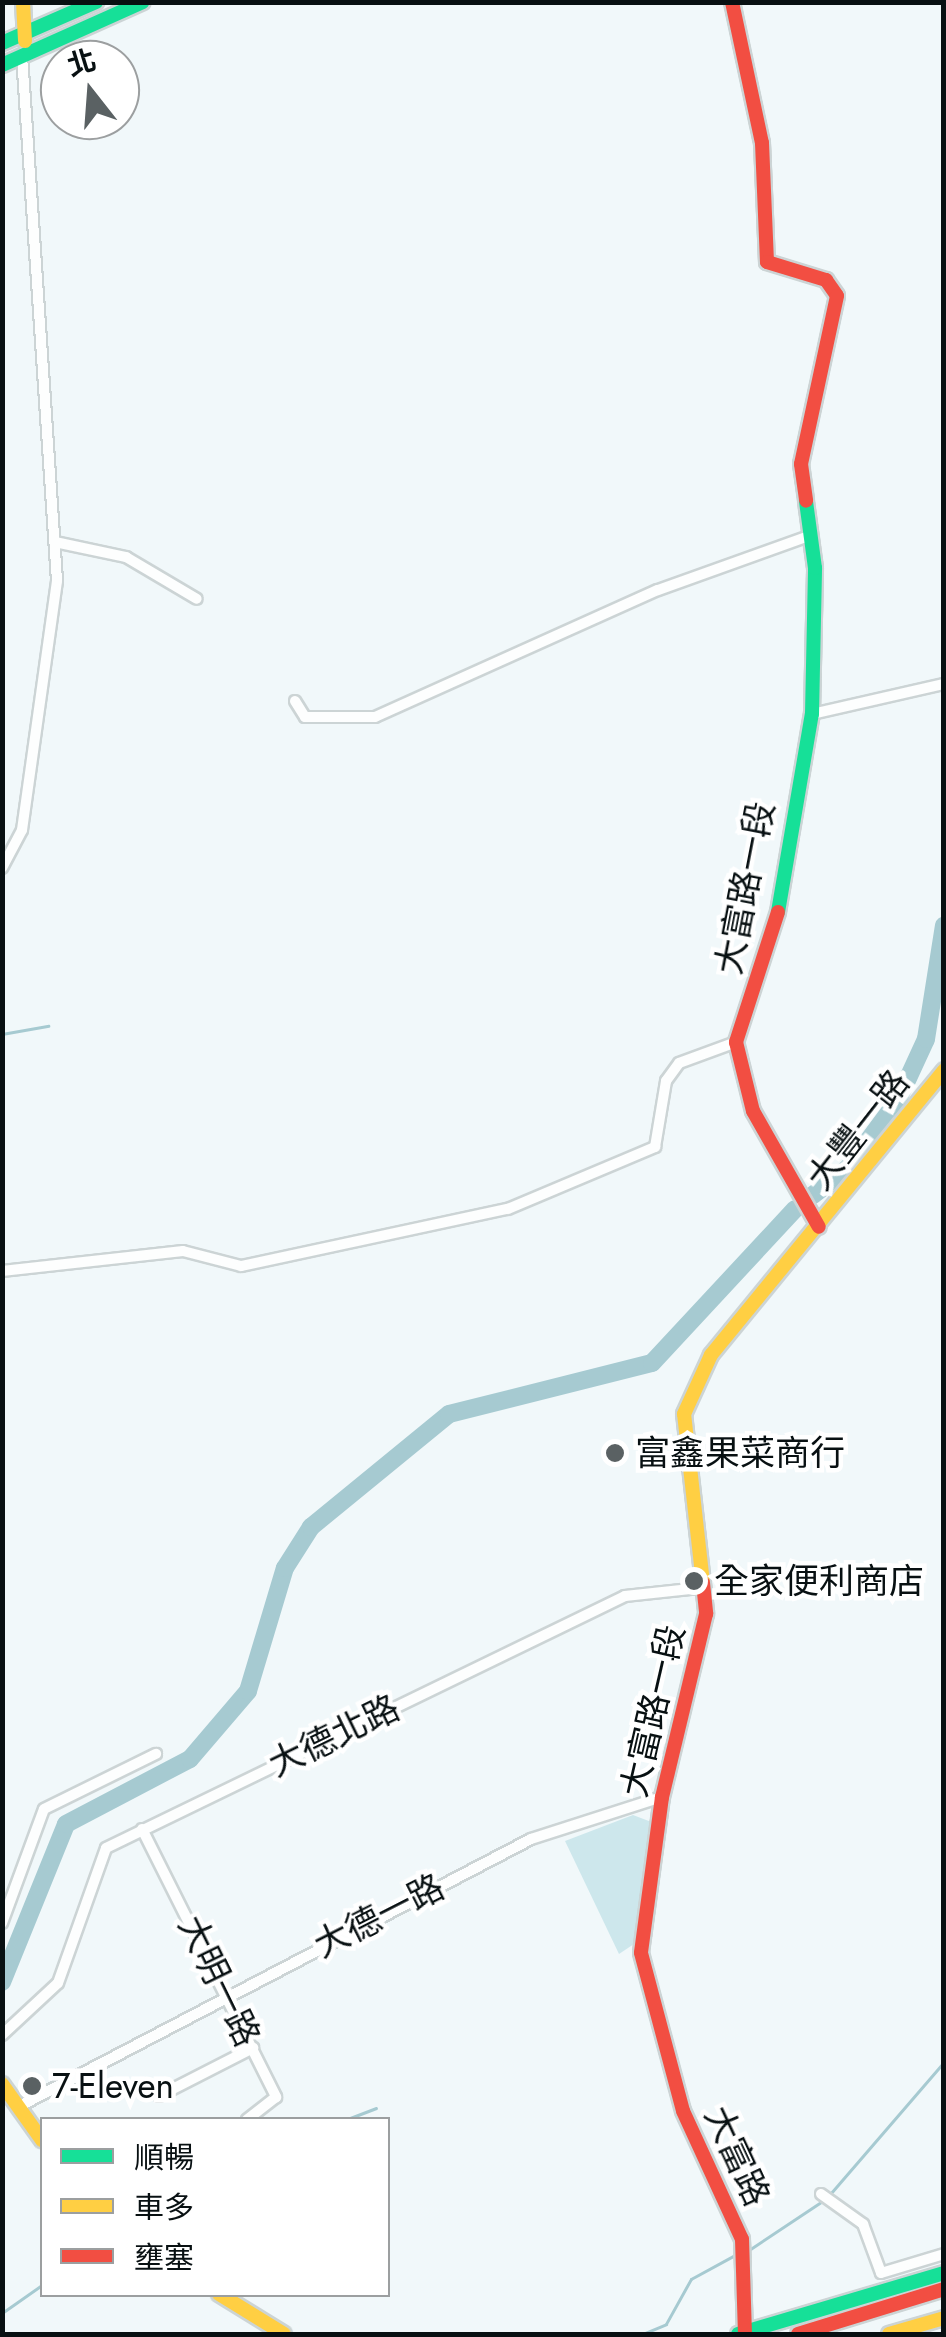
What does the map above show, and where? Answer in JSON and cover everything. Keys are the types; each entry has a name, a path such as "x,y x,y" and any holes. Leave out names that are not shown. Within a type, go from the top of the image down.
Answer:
{"main road":[{"path":"22,56 26,34 24,2"},
{"path":"2,43 96,2"},
{"path":"2,65 143,2"},
{"name":"大富路一段","path":"732,2 762,142 768,262 826,280 837,296 808,398 801,464 809,536 812,714 774,932 736,1042"},
{"path":"736,1042 753,1111 819,1226"},
{"name":"大豐一路","path":"819,1226 944,1070"},
{"name":"大富路一段","path":"648,2008 641,1952 662,1798 706,1614 683,1426 689,1395 819,1226"},
{"name":"大富路","path":"648,2008 683,2112 742,2239 742,2334"},
{"path":"2,2084 40,2137"},
{"path":"742,2334 944,2273"},
{"path":"798,2334 944,2290"},
{"path":"223,2297 284,2334"},
{"path":"838,2334 944,2302"},
{"path":"889,2334 944,2318"}],"street":[{"path":"2,868 22,830 55,542 22,56"},
{"path":"295,701 304,716 375,717 658,590 809,536"},
{"path":"55,542 126,557 198,599"},
{"path":"812,714 944,684"},
{"path":"2,1270 182,1251 241,1266 508,1209 655,1146 666,1081 680,1063 736,1042"},
{"name":"大德北路","path":"2,2035 58,1983 99,1857 142,1829 626,1596 700,1588"},
{"path":"2,1923 44,1809 156,1754"},
{"name":"大德一路","path":"18,2108 104,2056 226,1992 531,1839 662,1798"},
{"name":"大明一路","path":"142,1829 226,1992 277,2104 253,2117"},
{"path":"159,2096 253,2048"},
{"path":"821,2194 862,2224 880,2272 944,2254"}],"shaded area":[{"path":"633,1815 654,1823 637,1942 619,1954 565,1841"}],"waterway":[{"path":"813,1195 848,1168 898,1100 926,1039 944,925"},
{"path":"2,1034 48,1026"},
{"path":"2,1982 66,1824 190,1759 248,1691 285,1568 311,1527 449,1414 652,1363 795,1209"},
{"path":"831,2193 944,2062"},
{"path":"353,2117 376,2108"},
{"path":"749,2250 821,2202"},
{"path":"643,2334 666,2324 691,2279 737,2254"},
{"path":"2,2313 40,2286"}],"traffic: fast":[{"path":"2,43 96,2"},
{"path":"2,65 143,2"},
{"path":"778,912 812,714 815,568 806,501"},
{"path":"738,2334 944,2273"}],"traffic: slow":[{"path":"23,2 25,41"},
{"path":"703,1583 684,1414 711,1355 944,1070"},
{"path":"2,2084 40,2137"},
{"path":"224,2297 284,2334"},
{"path":"889,2334 944,2318"}],"traffic: jam":[{"path":"732,2 762,143 767,262 826,280 837,296 801,464 806,501"},
{"path":"778,912 736,1042 753,1111 819,1227"},
{"path":"703,1583 706,1614 662,1797 641,1953 683,2111 742,2239 745,2334"},
{"path":"798,2334 944,2289"}],"place":[{"name":"富鑫果菜商行","path":"615,1453"},
{"name":"全家便利商店","path":"694,1581"},
{"name":"7-Eleven","path":"32,2086"}]}
